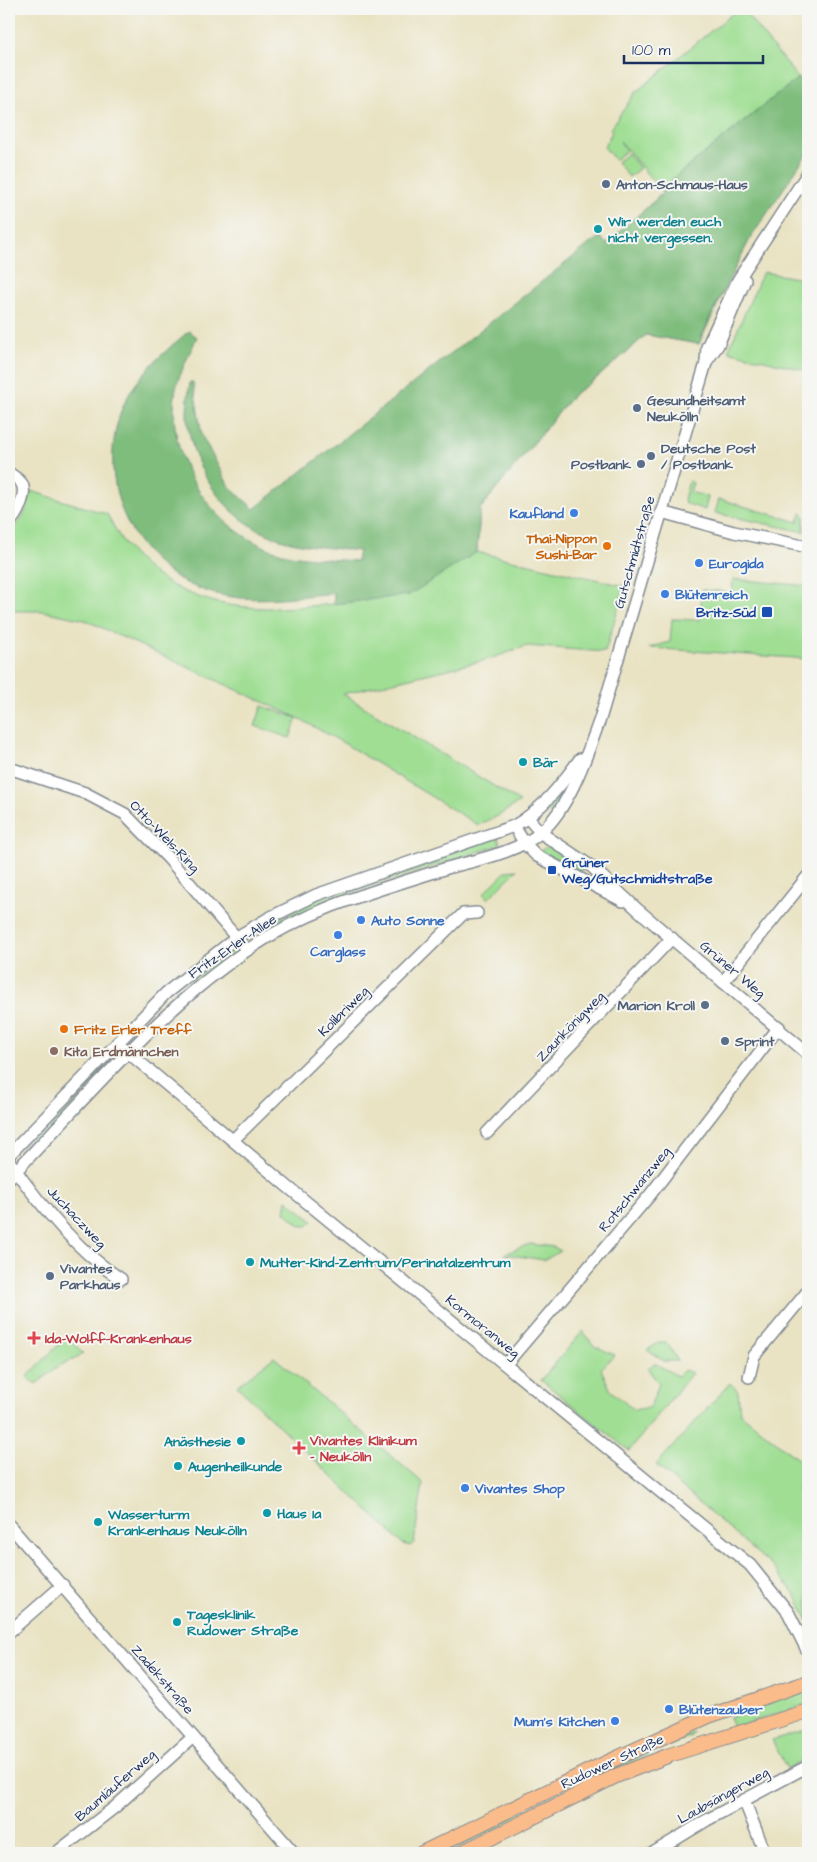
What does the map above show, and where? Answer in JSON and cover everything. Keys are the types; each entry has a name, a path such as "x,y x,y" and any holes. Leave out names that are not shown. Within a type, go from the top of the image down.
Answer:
{"main road":[{"name":"Rudower Straße","path":"422,1853 594,1768 709,1716 808,1682"},
{"name":"Rudower Straße","path":"461,1853 616,1776 670,1755 808,1711"}],"street":[{"name":"Gutschmidtstraße","path":"541,832 554,819 580,770 604,705 706,363 707,347 716,324 738,280 808,173"},
{"path":"9,474 20,481 24,490 15,516 9,522"},
{"path":"661,512 734,532 808,547"},
{"name":"Gutschmidtstraße","path":"528,818 559,787 588,748"},
{"name":"Otto-Wels-Ring","path":"9,768 85,793 125,814 168,858 247,950"},
{"path":"528,818 541,832"},
{"name":"Fritz-Erler-Allee","path":"9,1155 166,992 237,937 269,918 316,895 514,826 528,818"},
{"path":"514,826 526,844"},
{"name":"Fritz-Erler-Allee","path":"12,1174 190,993 247,950 299,920 347,899 526,844 541,832"},
{"name":"Grüner Weg","path":"541,832 592,867 637,909 808,1054"},
{"name":"Grüner Weg","path":"526,844 537,856 637,909"},
{"path":"723,982 808,876"},
{"name":"Kolibriweg","path":"233,1140 463,914 477,913"},
{"name":"Zaunkönigweg","path":"487,1133 672,938"},
{"name":"Rotschwanzweg","path":"506,1364 650,1195 778,1027"},
{"name":"Kormoranweg","path":"117,1043 750,1565 788,1612 808,1652"},
{"path":"9,1161 12,1174"},
{"name":"Juchaczweg","path":"12,1174 61,1225 110,1272 121,1279"},
{"path":"749,1377 754,1356 808,1291"},
{"name":"Zadekstraße","path":"9,1524 294,1853"},
{"path":"9,1632 63,1585"},
{"name":"Baumläuferweg","path":"56,1853 115,1807 193,1737"},
{"name":"Laubsängerweg","path":"653,1853 744,1800 808,1766"},
{"path":"744,1800 765,1853"}],"green space":[{"path":"738,9 742,9 798,78 660,189 736,266 699,344 646,335 598,377 573,395 480,509 477,552 625,586 605,652 527,646 486,660 343,694 520,802 496,817 478,825 340,741 296,717 85,620 43,611 9,611 9,528 22,518 31,491 107,514 121,539 138,560 165,581 196,596 229,605 257,608 334,604 334,593 592,242 600,237 606,244 663,193 620,141 626,151 615,160 604,147 612,132 610,129 636,92"},
{"path":"808,75 808,152 750,239 711,315 699,344 646,335 598,377 573,395 480,509 477,552 409,595 334,604 334,593 252,599 219,595 203,590 177,577 155,560 137,539 124,514 116,488 113,460 115,432 124,404 144,373 161,355 189,331 197,337 176,388 174,419 178,443 185,466 211,507 228,524 248,538 270,549 302,557 357,561 359,551 305,545 268,535 251,526 222,500 210,485 194,450 187,419 190,382 193,382 202,436 229,486 254,509 592,242 600,237 606,244 663,193 660,189 798,78 803,80"},
{"path":"628,153 640,168 629,177 617,162"},
{"path":"763,272 808,280 808,371 728,351"},
{"path":"689,481 693,483 690,492 708,497 705,510 685,503 684,499"},
{"path":"719,499 798,522 801,513 804,515 804,532 715,513"},
{"path":"733,579 808,586 808,659 649,648 670,642 672,619 700,620 702,590 732,592"},
{"path":"262,706 297,718 290,738 255,726"},
{"path":"562,792 564,793 550,813 544,810"},
{"path":"498,836 500,845 351,893 265,934 261,928 325,896"},
{"path":"548,846 581,869 582,872 540,851"},
{"path":"517,870 488,899 483,894 506,871"},
{"path":"234,946 238,948 237,951 143,1032 138,1028 166,999"},
{"path":"108,1059 113,1063 24,1156 19,1151"},
{"path":"287,1200 313,1221 307,1226 301,1226 285,1212"},
{"path":"530,1244 554,1247 561,1251 544,1260 504,1254"},
{"path":"583,1331 594,1346 615,1355 601,1369 611,1391 634,1410 650,1407 659,1384 648,1369 654,1363 678,1376 684,1370 692,1373 629,1451 541,1380"},
{"path":"67,1336 83,1354 59,1366 36,1384 27,1377"},
{"path":"658,1343 667,1343 678,1361 664,1361 647,1350"},
{"path":"274,1357 423,1483 414,1543 410,1546 403,1544 237,1386"},
{"path":"730,1383 738,1391 740,1413 800,1461 798,1491 808,1505 808,1621 795,1594 773,1567 656,1465"},
{"path":"802,1690 807,1704 733,1728 729,1718"},
{"path":"808,1729 808,1758 787,1769 772,1740"},
{"path":"694,1732 690,1737 653,1751 637,1761 447,1853 439,1853 600,1773"}],"place":[{"name":"Anton-Schmaus-Haus","path":"606,184"},
{"name":"Wir werden euch nicht vergessen.","path":"598,229"},
{"name":"Gesundheitsamt Neukölln","path":"637,408"},
{"name":"Deutsche Post / Postbank","path":"651,456"},
{"name":"Postbank","path":"641,464"},
{"name":"Kaufland","path":"574,513"},
{"name":"Thai-Nippon Sushi-Bar","path":"607,546"},
{"name":"Eurogida","path":"699,563"},
{"name":"Blütenreich","path":"665,594"},
{"name":"Britz-Süd","path":"767,612"},
{"name":"Bär","path":"523,762"},
{"name":"Grüner Weg/Gutschmidtstraße","path":"552,870"},
{"name":"Auto Sonne","path":"361,920"},
{"name":"Carglass","path":"338,935"},
{"name":"Marion Kroll","path":"705,1005"},
{"name":"Fritz Erler Treff","path":"64,1029"},
{"name":"Sprint","path":"725,1041"},
{"name":"Kita Erdmännchen","path":"54,1051"},
{"name":"Mutter-Kind-Zentrum/Perinatalzentrum","path":"250,1262"},
{"name":"Vivantes Parkhaus","path":"50,1276"},
{"name":"Ida-Wolff-Krankenhaus","path":"34,1338"},
{"name":"Anästhesie","path":"241,1441"},
{"name":"Vivantes Klinikum - Neukölln","path":"299,1448"},
{"name":"Augenheilkunde","path":"178,1466"},
{"name":"Vivantes Shop","path":"465,1488"},
{"name":"Haus 1a","path":"267,1513"},
{"name":"Wasserturm Krankenhaus Neukölln","path":"98,1522"},
{"name":"Tagesklinik Rudower Straße","path":"177,1622"},
{"name":"Blütenzauber","path":"669,1709"},
{"name":"Mum's Kitchen","path":"615,1721"}]}
